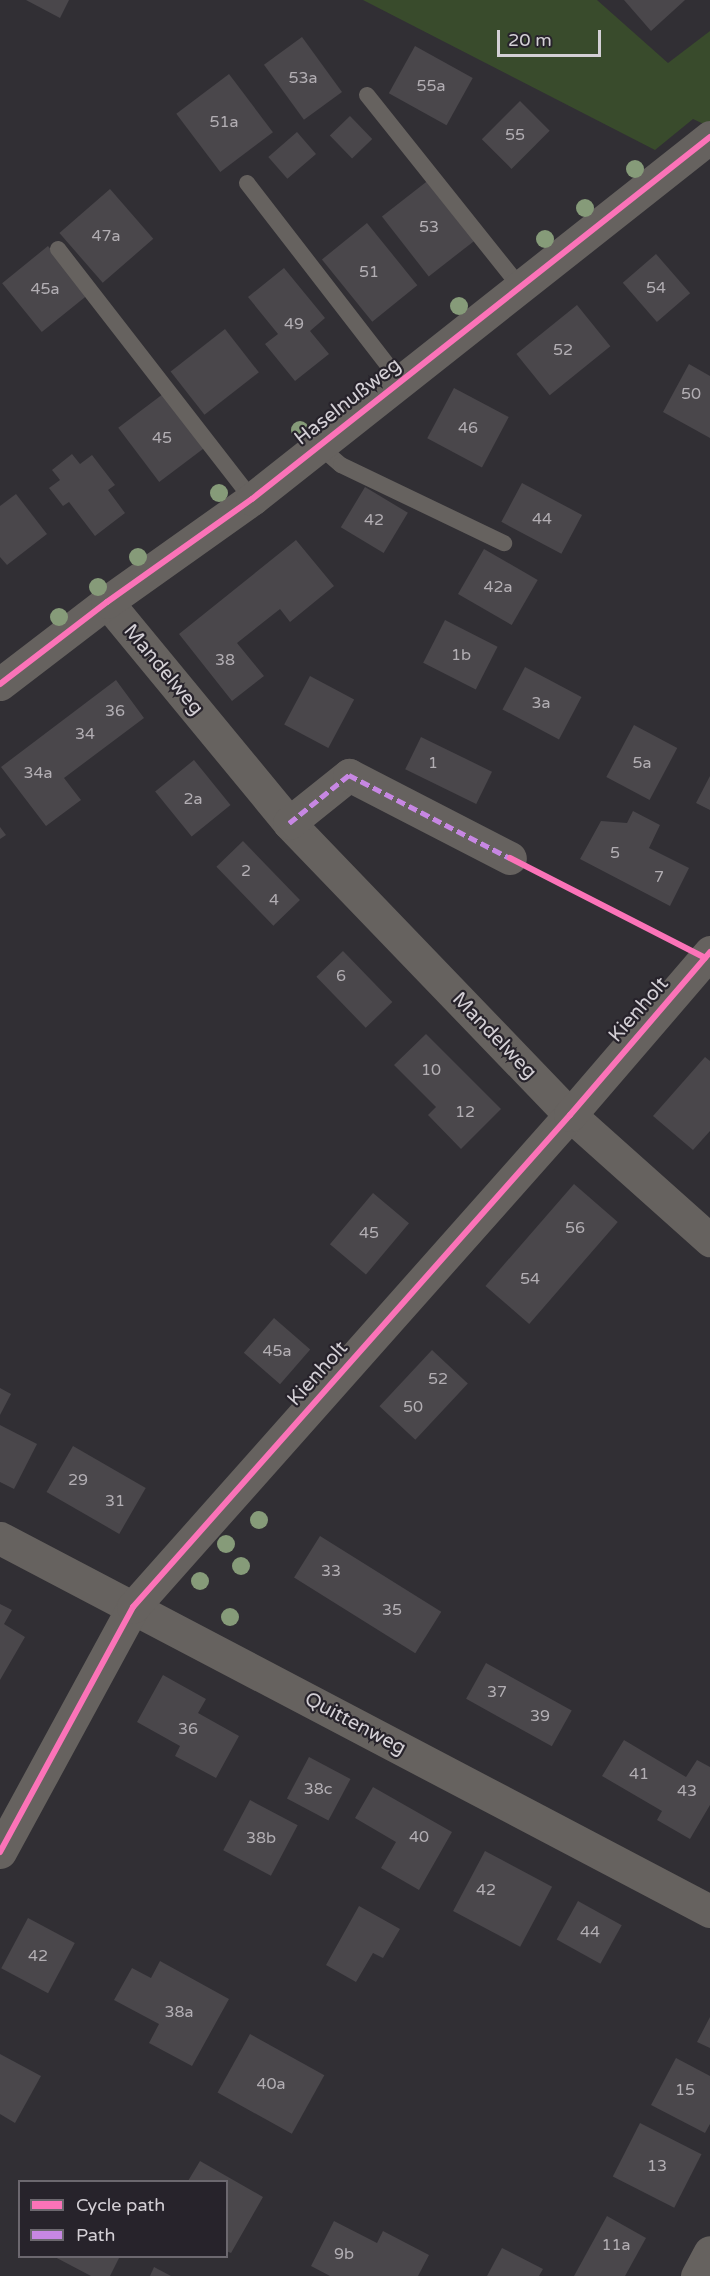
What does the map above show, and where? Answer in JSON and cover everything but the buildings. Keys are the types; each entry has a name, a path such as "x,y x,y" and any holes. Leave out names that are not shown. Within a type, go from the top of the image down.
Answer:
{"street":[{"name":"Haselnußweg","path":"0,684 107,602 252,499 520,287 707,143"},
{"name":"Mandelweg","path":"107,602 289,823 570,1115 710,1240"},
{"path":"289,823 349,775 510,858"},
{"name":"Kienholt","path":"0,1852 133,1607 570,1115 710,952"},
{"name":"Quittenweg","path":"0,1538 710,1911"},
{"path":"697,2276 710,2252"}],"lane":[{"path":"367,95 520,287"},
{"path":"247,183 400,381"},
{"path":"58,249 252,499"},
{"path":"319,446 341,465 504,543"}],"green space":[{"path":"363,0 597,0 668,63 710,31 710,127 693,119 655,150"}],"marked path":[{"path":"289,823 349,775 510,858"}],"cycle path":[{"path":"0,684 107,602 252,499 710,137"},
{"path":"510,858 705,958"},
{"path":"0,1852 133,1607 570,1115 710,952"}]}
